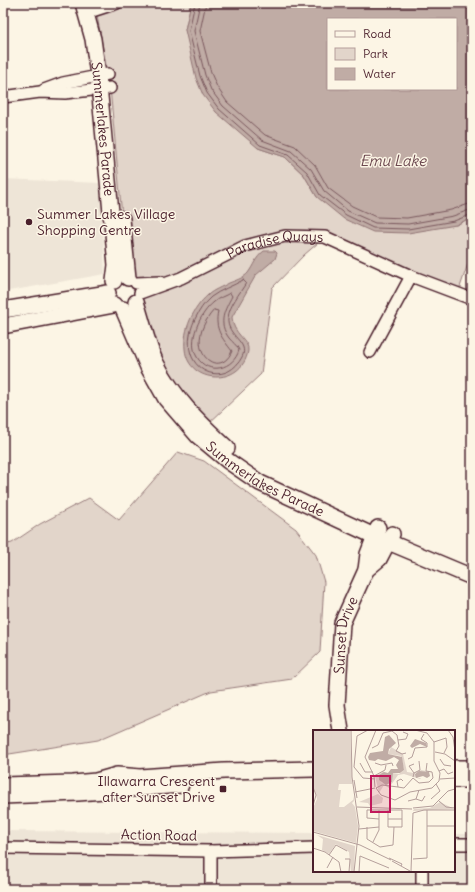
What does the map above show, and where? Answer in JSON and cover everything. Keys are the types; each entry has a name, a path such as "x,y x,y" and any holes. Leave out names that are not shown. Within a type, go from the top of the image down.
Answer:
{"street":[{"path":"90,7 117,3"},
{"name":"Summerlakes Parade","path":"90,7 104,82 125,293 156,364 166,380 183,404 218,440 253,468 273,480 390,539 472,577"},
{"path":"3,97 40,92 65,93 104,82"},
{"name":"Paradise Quays","path":"3,326 181,278 245,246 285,236 325,237 411,276 472,299"},
{"path":"370,352 411,276"},
{"name":"Paradise Quays","path":"3,310 125,293"},
{"name":"Sunset Drive","path":"331,730 337,705 342,623 366,570 368,554 376,532"},
{"name":"Summerlakes Parade","path":"390,539 472,565"},
{"name":"Sunset Drive","path":"366,570 379,559 390,539"},
{"name":"Sunset Drive","path":"337,705 341,730"},
{"path":"455,768 472,768"},
{"path":"3,785 96,781 117,775 140,777 224,771 313,769"},
{"path":"3,796 71,794 229,781 313,779"},
{"path":"455,780 472,780"},
{"path":"455,844 472,844"},
{"name":"Action Road","path":"3,848 211,851 313,848"},
{"path":"211,851 211,889"},
{"path":"422,872 422,889"}],"shaded area":[{"path":"3,179 101,183 105,274 3,292"},
{"path":"3,831 313,833 313,872 455,872 455,834 472,834 472,889 3,889"}],"green space":[{"path":"117,3 191,3 185,30 258,148 285,157 304,175 317,197 456,225 472,217 472,252 458,293 325,237 304,255 272,288 261,374 206,426 174,387 149,341 144,304 125,248 110,88 96,10"},
{"path":"178,452 204,461 296,529 316,555 324,582 320,652 292,679 211,691 98,740 3,755 3,545 12,543 40,524 89,498 119,520"}],"water":[{"name":"Emu Lake","path":"191,3 472,3 472,217 456,225 408,233 373,232 344,219 317,197 304,175 285,157 258,148 216,112 203,95 196,78 185,30"},
{"path":"264,251 275,251 277,253 275,259 256,275 232,317 235,328 248,347 244,363 236,371 226,376 215,377 205,375 195,370 188,361 185,342 187,327 198,306 215,290 246,275"}],"place":[{"name":"Summer Lakes Village Shopping Centre","path":"29,222"},
{"name":"Illawarra Crescent after Sunset Drive","path":"223,789"}]}
